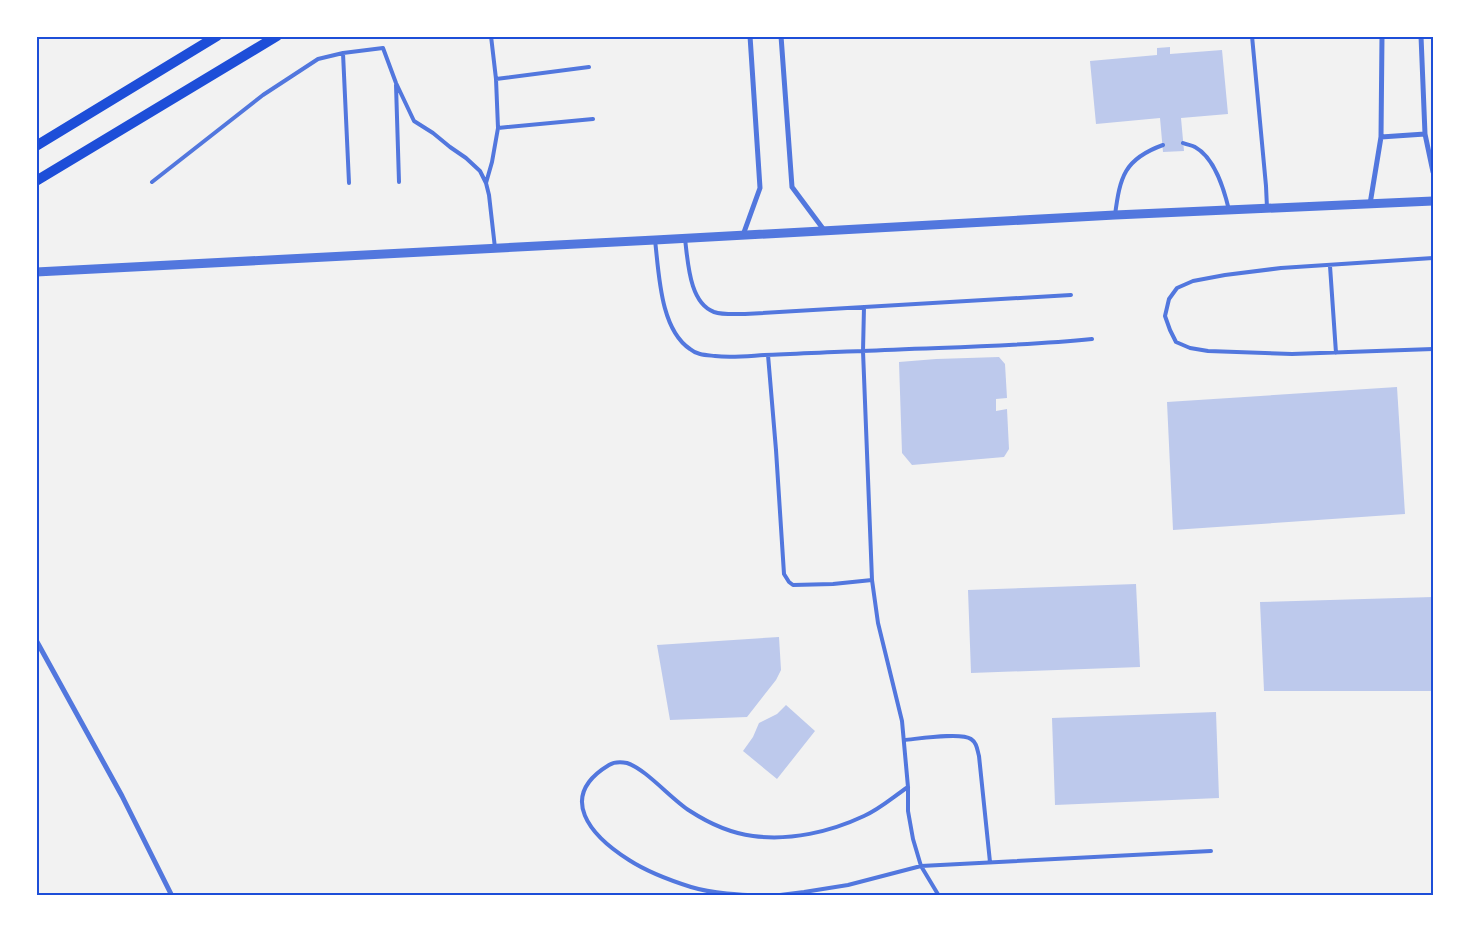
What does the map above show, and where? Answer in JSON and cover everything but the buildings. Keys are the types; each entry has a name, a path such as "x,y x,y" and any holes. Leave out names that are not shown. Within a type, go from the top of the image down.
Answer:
{"main road":[{"path":"36,146 216,36"},
{"path":"36,180 277,36"}],"street":[{"path":"743,236 760,188 750,36"},
{"path":"781,36 792,187 824,231"},
{"path":"1370,204 1381,137 1382,36"},
{"path":"1421,36 1425,134 1433,172"},
{"path":"1381,137 1425,134"},
{"path":"36,272 1115,215 1433,201"},
{"path":"36,640 122,796 172,896"}],"lane":[{"path":"486,183 498,128 496,79 491,36"},
{"path":"1252,36 1267,208"},
{"path":"152,182 264,96 318,59 344,53 383,48 396,83 414,121 433,133 480,171 489,195 495,248"},
{"path":"344,53 349,183"},
{"path":"496,79 590,67"},
{"path":"396,83 399,182"},
{"path":"498,128 593,120"},
{"path":"1183,144 1194,147 1204,154 1224,189 1229,210"},
{"path":"1115,215 1118,195 1125,172 1146,151 1163,145"},
{"path":"685,239 694,292 708,309 715,312 745,314 1071,295"},
{"path":"656,240 663,300 667,315 675,332 688,348 698,354 716,356 768,355 1011,346 1092,339"},
{"path":"1433,258 1281,268 1193,281 1177,288 1169,299 1165,316 1176,342 1190,348 1208,351 1292,354 1433,349"},
{"path":"1330,266 1336,353"},
{"path":"864,307 863,351 872,580 878,623 898,704 904,740 908,811 916,852 921,866 939,896"},
{"path":"768,355 784,574 789,582 793,584 833,584 872,580"},
{"path":"904,740 966,736 976,744 979,756 990,862"},
{"path":"766,896 735,895 692,888 630,861 608,845 584,816 582,797 584,789 592,779 610,764 626,763 644,773 689,811 716,826 753,836 777,837 822,831 863,817 908,787"},
{"path":"772,896 848,885 921,866 1211,851"}]}
